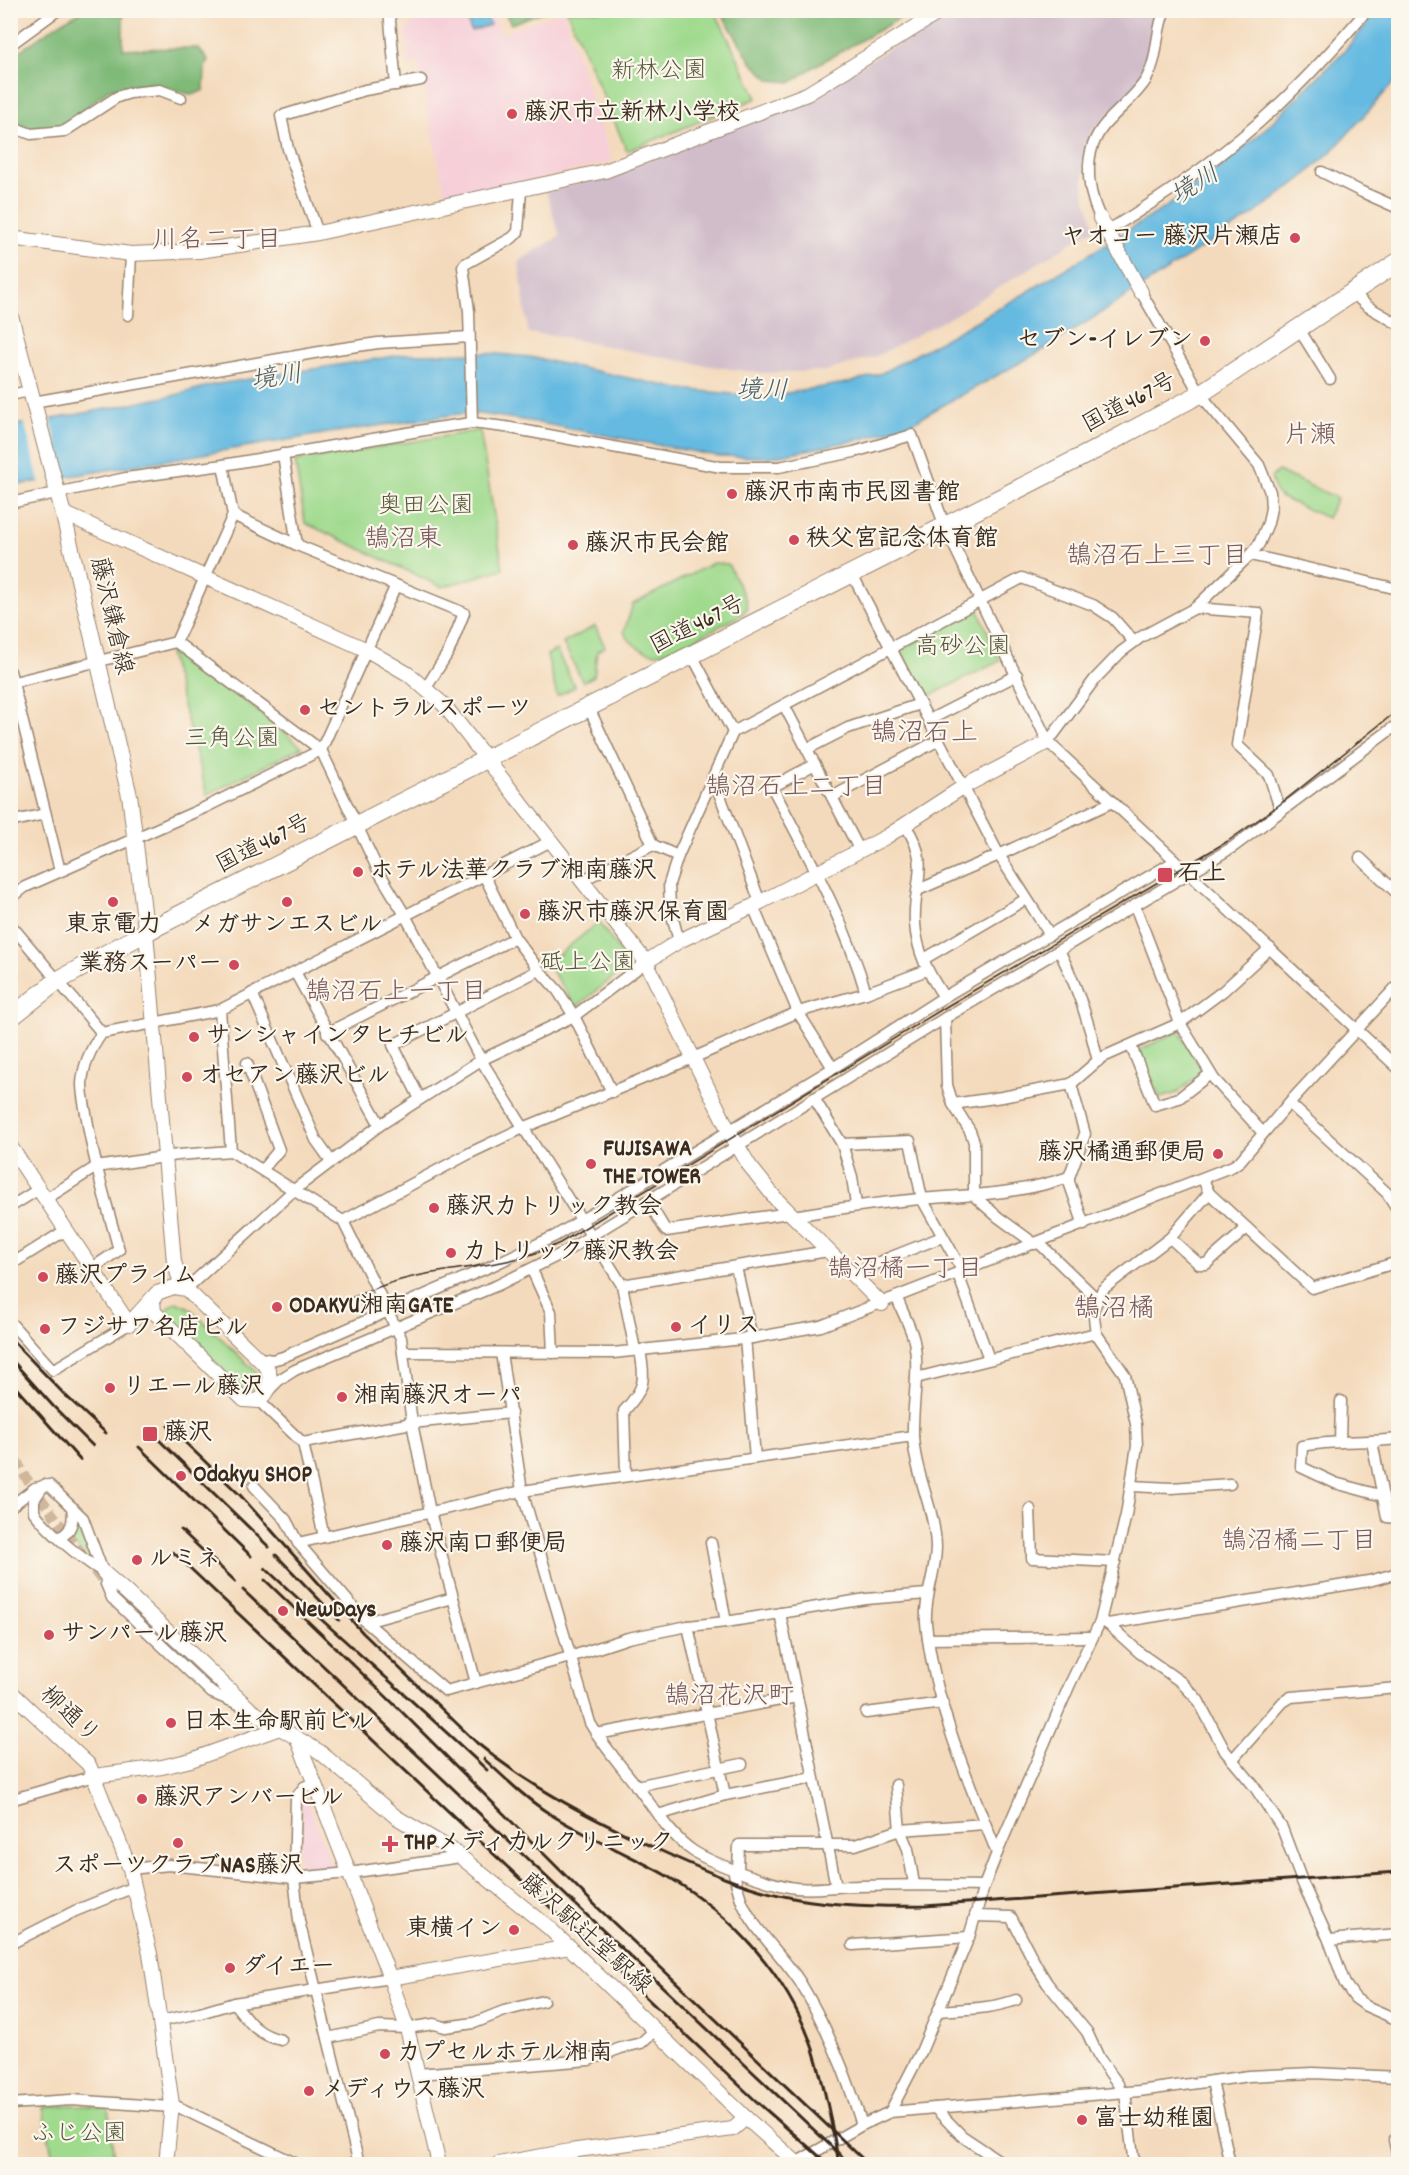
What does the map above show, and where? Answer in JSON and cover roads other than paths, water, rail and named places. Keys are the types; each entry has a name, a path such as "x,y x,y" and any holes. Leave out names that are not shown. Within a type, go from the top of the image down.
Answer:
{"highway":[{"name":"国道467号","path":"10,1018 57,981 146,932 945,527 1200,394 1398,262"}],"main road":[{"name":"藤沢鎌倉線","path":"10,314 63,513 130,798 146,932"}],"street":[{"path":"10,45 58,10"},
{"path":"389,10 396,85"},
{"path":"10,238 131,254 199,251 318,233 521,191 605,171 807,94 943,10"},
{"path":"186,1289 294,1190 380,1125 481,1060 574,1016 646,962 679,941 860,851 963,787 1047,742 1095,679 1134,642 1195,608 1259,544 1269,524 1271,508 1265,478 1244,445 1200,394 1105,228 1090,189 1088,173 1090,152 1101,128 1146,81 1156,58 1165,10"},
{"path":"1105,228 1162,197 1275,108 1317,67 1367,10"},
{"path":"318,233 288,149 281,116 365,90 421,80"},
{"path":"10,126 31,134 65,131 117,97 130,93 160,90 181,98"},
{"path":"1322,172 1398,208"},
{"path":"472,423 469,311 463,267 512,238 518,232 521,191"},
{"path":"128,315 131,254"},
{"path":"1352,292 1367,306 1398,324"},
{"path":"1299,329 1330,378"},
{"path":"10,395 32,399 378,343 469,337"},
{"path":"10,503 56,490 223,465 472,423 506,427 721,467 779,467 854,452 912,435 945,527 1047,742 1398,1068"},
{"path":"283,454 297,545"},
{"path":"176,642 233,515 223,465"},
{"path":"63,513 367,650 399,668 444,705 646,962 729,1131 761,1183 882,1304"},
{"path":"233,515 297,545 464,614 449,651 426,688"},
{"path":"1250,555 1398,589"},
{"path":"852,574 999,855 1050,935"},
{"path":"679,941 670,908 669,884 678,856 733,732 1022,578 1093,605 1113,618 1134,642"},
{"path":"10,899 25,887 206,807 321,750 396,585"},
{"path":"1195,608 1258,614 1237,745 1269,775 1281,812"},
{"path":"60,871 11,679 176,642"},
{"path":"176,642 321,750 379,872 405,915 481,1060 622,1285 644,1376 640,1393 624,1411 626,1475"},
{"path":"692,656 733,732"},
{"path":"928,720 1017,675"},
{"path":"807,749 848,728 920,704"},
{"path":"784,705 860,851"},
{"path":"589,708 653,845 678,856"},
{"path":"157,1293 153,1306 158,1318 244,1400 263,1397 279,1380 295,1370 532,1270 591,1236 945,1018 1233,847 1398,724"},
{"path":"832,797 939,740"},
{"path":"815,764 772,787 817,873 857,962 866,993"},
{"path":"713,777 756,904 798,1012 833,1068"},
{"path":"918,890 1112,802"},
{"path":"10,822 45,814"},
{"path":"905,825 914,842 921,865 915,925 925,964 944,997"},
{"path":"91,1269 119,1250 96,1167 83,1095 82,1082 90,1049 102,1033 220,1010 551,841"},
{"path":"583,880 653,845"},
{"path":"1360,858 1398,894"},
{"path":"260,1358 272,1360 283,1357 523,1252 729,1131 944,997 1176,861"},
{"path":"484,874 515,938 558,991 574,1016 612,1092"},
{"path":"343,1221 472,1152 523,1128 798,1012 866,993 925,964 1026,899"},
{"path":"1135,906 1180,1023 1210,1074 1263,1133"},
{"path":"10,924 102,1033"},
{"path":"146,932 174,1262 180,1280 186,1289 267,1366 270,1387 263,1397"},
{"path":"327,1033 515,938"},
{"path":"953,1104 1071,1084 1098,1061 1180,1023 1223,991 1270,948"},
{"path":"1059,950 1081,998 1091,1027 1098,1061"},
{"path":"420,1099 393,1045 539,970"},
{"path":"295,972 380,1125"},
{"path":"403,1353 613,1353 748,1338 821,1326 882,1304 1203,1179 1240,1161 1289,1103 1398,985"},
{"path":"252,993 316,1140 332,1161"},
{"path":"220,1010 231,1151"},
{"path":"945,1018 945,1069 949,1093 974,1142 974,1196 1037,1244 1098,1300"},
{"path":"1131,1046 1155,1106 1179,1098 1210,1074"},
{"path":"247,1064 279,1150 262,1170"},
{"path":"1071,1084 1085,1134 1069,1177 1071,1190 1084,1225"},
{"path":"814,1098 842,1144 852,1177 856,1205"},
{"path":"1289,1103 1387,1193 1398,1210"},
{"path":"842,1144 910,1141 922,1199 960,1273 988,1359"},
{"path":"10,1146 129,1324"},
{"path":"10,1207 96,1167 165,1157 231,1151 343,1221 401,1338 412,1423 430,1512 476,1683"},
{"path":"648,1201 666,1231 856,1205 974,1196 1041,1187 1069,1177"},
{"path":"1203,1179 1209,1193 1312,1288 1398,1262"},
{"path":"890,2112 939,2011 969,1937 997,1853 1091,1637 1104,1623 1126,1515 1137,1446 1136,1424 1125,1375 1096,1333 1094,1310 1104,1289 1119,1275 1170,1238 1209,1193"},
{"path":"1170,1238 1199,1264 1206,1264 1247,1228"},
{"path":"10,1265 66,1230"},
{"path":"853,1275 888,1258 942,1237"},
{"path":"622,1285 828,1251"},
{"path":"10,1322 53,1370 129,1324 168,1280 174,1262"},
{"path":"736,1266 748,1338 755,1458"},
{"path":"532,1270 551,1312 553,1353"},
{"path":"157,1293 174,1287 186,1289"},
{"path":"897,1298 914,1341 916,1378 913,1436 920,1477 934,1519 936,1550 927,1594 928,1639 943,1703 997,1853"},
{"path":"916,1378 1096,1333"},
{"path":"501,1353 522,1491 590,1723 674,1834 694,1851 735,1870 795,1888 914,1884 983,1890"},
{"path":"263,1397 303,1443 324,1537"},
{"path":"1341,1401 1341,1442"},
{"path":"303,1443 412,1423 511,1413"},
{"path":"298,1543 522,1491 913,1436"},
{"path":"1383,1496 1335,1483 1301,1467 1302,1446 1398,1439"},
{"path":"1372,1442 1387,1517 1396,1518"},
{"path":"1131,1486 1171,1488 1230,1484"},
{"path":"45,1485 36,1495 33,1508 49,1531 60,1537 80,1556 104,1573"},
{"path":"10,1507 35,1488 50,1485 83,1518 112,1598 212,1693 246,1707"},
{"path":"254,1486 286,1520 298,1543 366,1622 446,1691 570,1657 628,1638 688,1626 866,1599 927,1594"},
{"path":"60,1537 71,1527 72,1507"},
{"path":"1030,1509 1032,1557 1115,1562"},
{"path":"711,1543 726,1622"},
{"name":"藤沢駅辻堂駅線","path":"104,1573 246,1707 327,1757 408,1825 461,1857 548,1927 796,2164"},
{"path":"1104,1623 1368,1581 1398,1573"},
{"path":"366,1622 453,1598"},
{"path":"780,1613 836,1886"},
{"path":"1104,1623 1189,1690 1203,1707 1225,1751 1272,1810 1282,1828 1345,1984 1350,1992 1366,2006 1398,2020"},
{"path":"688,1626 724,1795"},
{"path":"928,1639 1091,1637"},
{"path":"175,1650 227,1700"},
{"path":"1233,1760 1283,1702 1291,1697 1398,1688"},
{"name":"柳通り","path":"10,1691 85,1760 94,1776 130,1869 150,1954 172,2106 166,2164"},
{"path":"597,1734 797,1697"},
{"path":"866,1713 943,1703"},
{"path":"10,1800 94,1776 162,1767 190,1760 280,1728"},
{"path":"297,1738 390,1978 407,2028 439,2164"},
{"path":"636,1786 742,1764"},
{"path":"658,1815 724,1795 813,1778"},
{"path":"314,1783 304,1787 296,1798 294,1878 299,1921 359,2164"},
{"path":"896,1785 900,1830 908,1849 914,1884"},
{"path":"862,2125 844,2071 819,2015 781,1955 743,1905 735,1870 740,1845 864,1844 900,1830 985,1824"},
{"path":"130,1869 169,1865 294,1878 349,1873 461,1857"},
{"path":"10,1944 75,1911 134,1887"},
{"path":"975,1916 1011,1917 1047,1983 1087,2032 1099,2058 1122,2092 1133,2157 1137,2164"},
{"path":"1329,1940 1398,1934"},
{"path":"853,1945 969,1937"},
{"path":"160,2021 234,2003 570,1947"},
{"path":"939,2011 983,2008 1016,2000"},
{"path":"328,2038 379,2027 407,2028 434,2024 445,2027 474,2023 504,2011 543,2001"},
{"path":"234,2003 256,2030 267,2037 281,2040"},
{"path":"418,2074 590,2060 641,2043 655,2030"},
{"path":"796,2164 862,2125 890,2112 1122,2092 1249,2076 1313,2073 1398,2077"},
{"path":"1212,2081 1230,2164"},
{"path":"10,2104 71,2100 172,2106 296,2164"},
{"path":"936,2108 962,2136 1004,2164"},
{"path":"498,2164 570,2151 733,2129 747,2118"},
{"path":"1394,2140 1398,2157"}],"water":[{"path":"464,11 485,11 490,25 471,31"},
{"name":"境川","path":"1378,11 1398,11 1398,78 1334,149 1301,179 1253,215 1043,350 906,426 858,440 770,457 717,456 529,421 481,414 458,414 11,486 11,424 27,424 121,406 212,385 408,354 486,353 530,357 680,389 764,397 852,382 882,373 1024,294 1163,209 1219,168 1261,133 1345,50"}],"tunnel":[{"path":"10,1447 24,1475 98,1576 175,1650"}],"tram line":[{"path":"330,1307 398,1281 492,1264 526,1256 560,1243 949,1005 1228,841 1279,805 1398,710"}],"railway":[{"path":"10,1338 65,1395 106,1433"},
{"path":"10,1358 93,1446"},
{"path":"10,1381 80,1460"},
{"path":"168,1426 240,1495 363,1633 477,1743 519,1774 586,1814 657,1849 726,1879 798,1899 846,1905 925,1906 1398,1872"},
{"path":"158,1439 269,1547"},
{"path":"139,1447 251,1556"},
{"path":"181,1530 235,1581"},
{"path":"173,1552 756,2101 828,2164"},
{"path":"276,1555 339,1620"},
{"path":"265,1568 487,1770"},
{"path":"265,1580 399,1709 598,1908 868,2164"},
{"path":"243,1590 850,2164"},
{"path":"484,1759 524,1795 550,1814 653,1868 691,1892 714,1909 755,1950 789,1997 813,2049 825,2092 839,2164"}],"place":[{"name":"藤沢市立新林小学校","path":"512,114"},
{"name":"ヤオコー 藤沢片瀬店","path":"1295,238"},
{"name":"セブン-イレブン","path":"1205,341"},
{"name":"藤沢市南市民図書館","path":"732,494"},
{"name":"秩父宮記念体育館","path":"794,540"},
{"name":"藤沢市民会館","path":"573,545"},
{"name":"セントラルスポーツ","path":"305,710"},
{"name":"ホテル法華クラブ湘南藤沢","path":"358,872"},
{"name":"石上","path":"1165,875"},
{"name":"東京電力","path":"113,902"},
{"name":"メガサンエスビル","path":"287,902"},
{"name":"藤沢市藤沢保育園","path":"525,914"},
{"name":"業務スーパー","path":"234,965"},
{"name":"サンシャインタヒチビル","path":"194,1037"},
{"name":"オセアン藤沢ビル","path":"187,1077"},
{"name":"藤沢橘通郵便局","path":"1218,1154"},
{"name":"FUJISAWA THE TOWER","path":"591,1164"},
{"name":"藤沢カトリック教会","path":"434,1208"},
{"name":"カトリック藤沢教会","path":"451,1253"},
{"name":"藤沢プライム","path":"43,1277"},
{"name":"ODAKYU湘南GATE","path":"277,1307"},
{"name":"イリス","path":"676,1327"},
{"name":"フジサワ名店ビル","path":"45,1329"},
{"name":"リエール藤沢","path":"110,1388"},
{"name":"湘南藤沢オーパ","path":"342,1397"},
{"name":"藤沢","path":"150,1434"},
{"name":"Odakyu SHOP","path":"181,1476"},
{"name":"藤沢南口郵便局","path":"387,1545"},
{"name":"ルミネ","path":"137,1560"},
{"name":"NewDays","path":"283,1611"},
{"name":"サンパール藤沢","path":"49,1635"},
{"name":"日本生命駅前ビル","path":"171,1723"},
{"name":"藤沢アンバービル","path":"142,1799"},
{"name":"スポーツクラブNAS藤沢","path":"178,1843"},
{"name":"THPメディカルクリニック","path":"390,1844"},
{"name":"東横イン","path":"514,1930"},
{"name":"ダイエー","path":"230,1968"},
{"name":"カプセルホテル湘南","path":"385,2054"},
{"name":"メディウス藤沢","path":"309,2091"},
{"name":"富士幼稚園","path":"1082,2120"}],"district":[{"name":"川名二丁目","path":"217,241"},
{"name":"片瀬","path":"1310,436"},
{"name":"鵠沼東","path":"403,540"},
{"name":"鵠沼石上三丁目","path":"1157,557"},
{"name":"鵠沼石上","path":"924,734"},
{"name":"鵠沼石上二丁目","path":"796,788"},
{"name":"鵠沼石上一丁目","path":"396,993"},
{"name":"鵠沼橘一丁目","path":"905,1270"},
{"name":"鵠沼橘","path":"1114,1310"},
{"name":"鵠沼橘二丁目","path":"1299,1542"},
{"name":"鵠沼花沢町","path":"729,1697"}],"park label":[{"name":"新林公園","path":"659,72"},
{"name":"奥田公園","path":"426,507"},
{"name":"高砂公園","path":"963,648"},
{"name":"三角公園","path":"232,740"},
{"name":"砥上公園","path":"588,964"},
{"name":"ふじ公園","path":"79,2135"}]}
